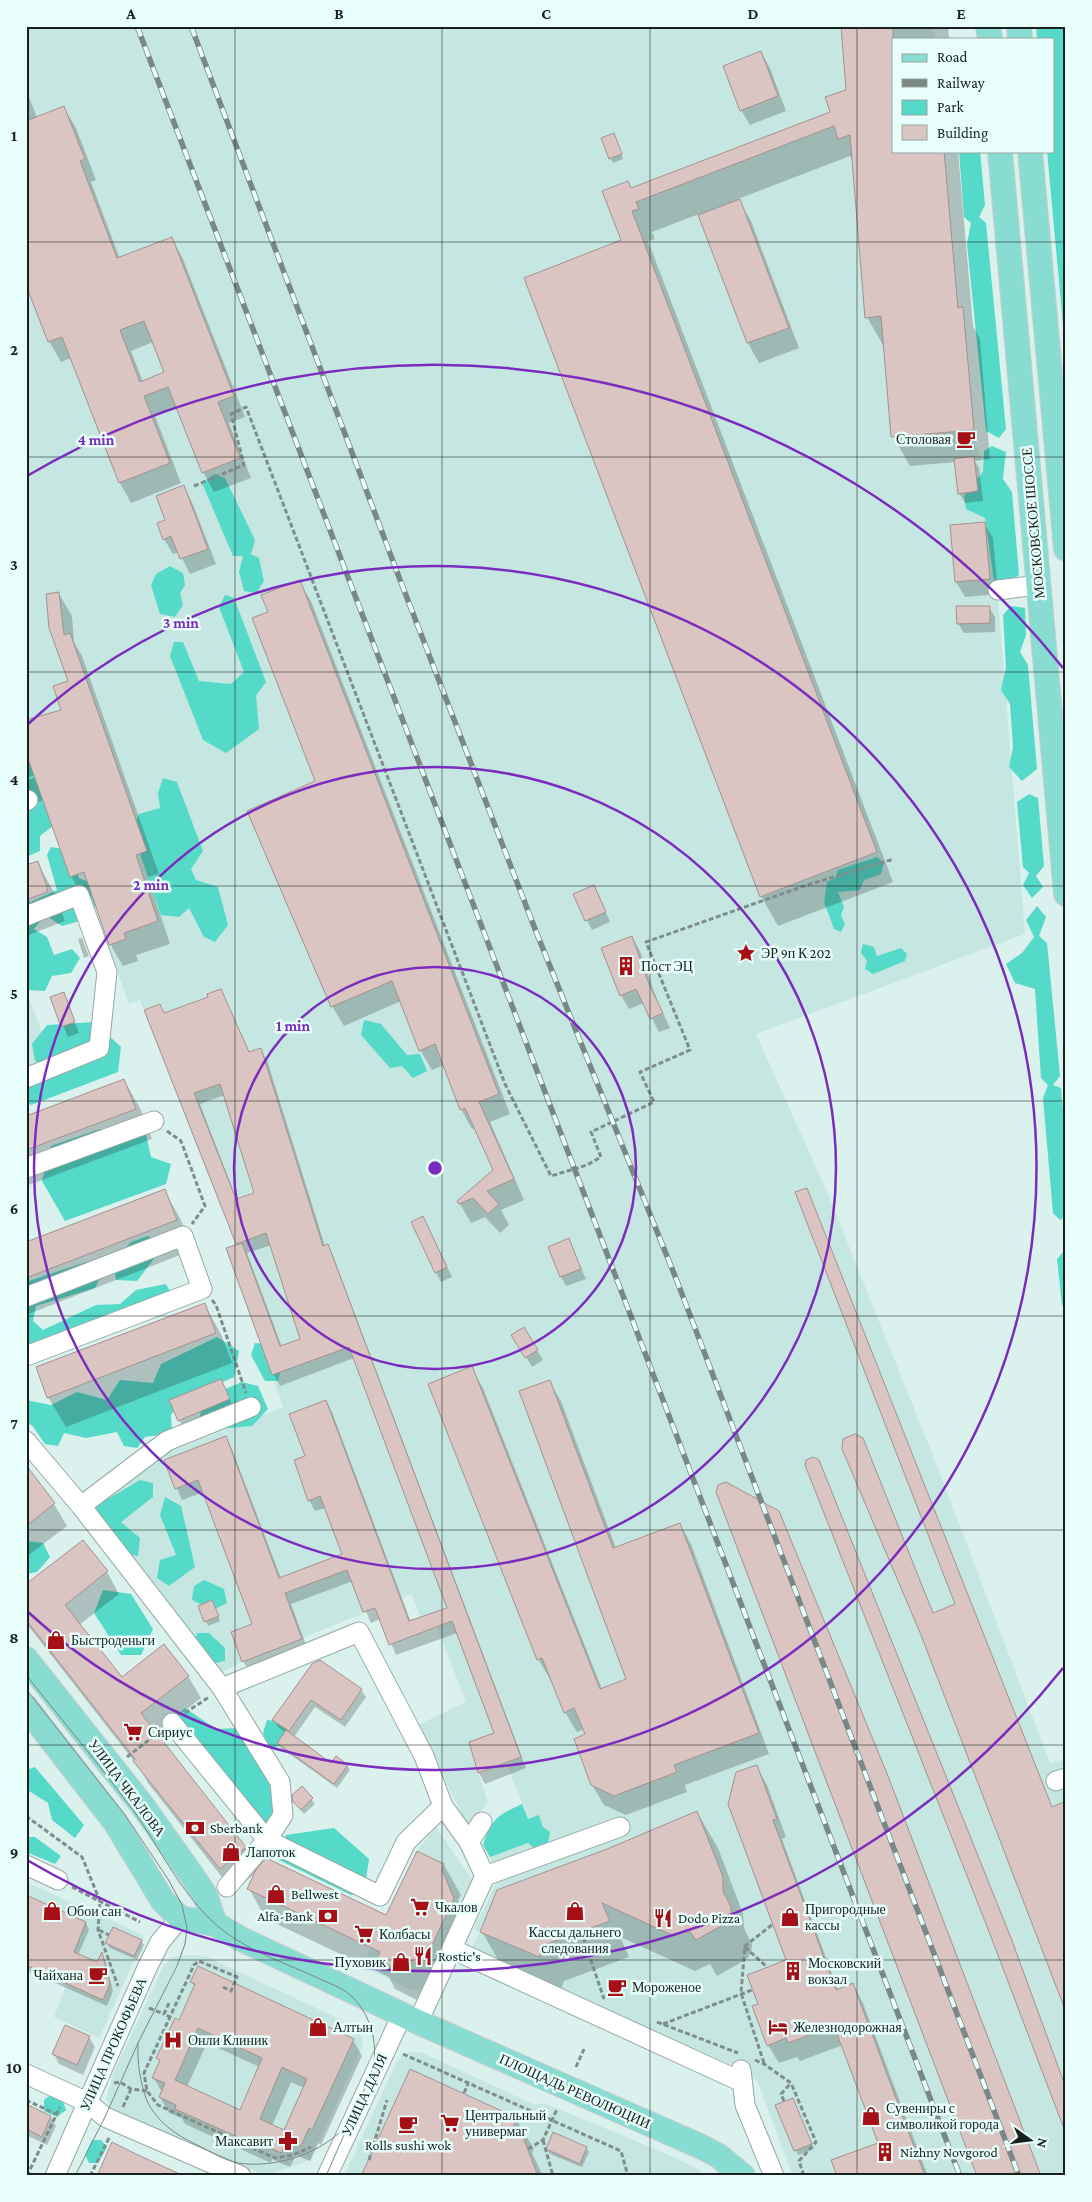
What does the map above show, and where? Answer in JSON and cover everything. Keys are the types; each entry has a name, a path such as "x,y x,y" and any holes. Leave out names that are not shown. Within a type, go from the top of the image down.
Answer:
{"main road":[{"name":"МОСКОВСКОЕ ШОССЕ","path":"1000,152 1066,894"},
{"path":"1030,152 1066,549"},
{"name":"УЛИЦА ЧКАЛОВА","path":"26,1659 142,1805 192,1874 205,1895 215,1924"},
{"path":"26,1707 115,1822 163,1901 180,1918 215,1924"},
{"name":"ПЛОЩАДЬ РЕВОЛЮЦИИ","path":"215,1924 241,1939 410,2018 702,2147 719,2156 743,2176"}],"street":[{"path":"998,590 1038,585"},
{"path":"26,916 79,895 107,972 100,1048 26,1078"},
{"path":"26,1168 154,1121"},
{"path":"26,1297 183,1236 202,1289 26,1356"},
{"path":"81,1506 167,1441 252,1407"},
{"path":"26,1441 81,1506 222,1688 280,1782 283,1816 267,1840 227,1886"},
{"path":"222,1688 359,1632 424,1756 443,1806 469,1842 485,1876 620,1828"},
{"path":"172,1723 267,1840 380,1896 406,1842 443,1806"},
{"path":"469,1842 482,1822"},
{"path":"26,1865 58,1880"},
{"name":"УЛИЦА ДАЛЯ","path":"327,2176 410,2018 452,1949 485,1876"},
{"name":"УЛИЦА ПРОКОФЬЕВА","path":"55,2176 147,1968 160,1942 180,1918"},
{"path":"452,1949 741,2076 745,2104 774,2176"},
{"path":"26,2074 87,2102 105,2117 240,2176"}],"path":[{"path":"194,486 244,465 231,414 246,407 505,1084 551,1176 586,1165 601,1157 591,1132 654,1102 640,1072 690,1050 646,942 807,885 894,859"},
{"path":"154,1121 180,1141 205,1206 183,1236"},
{"path":"202,1289 216,1305 252,1407"},
{"path":"26,1816 82,1857 100,1901 98,1930 118,1986"},
{"path":"58,1880 140,1922"},
{"path":"764,2064 741,1993 745,1946 773,1924"},
{"path":"98,1930 109,1935"},
{"path":"581,1931 604,2001"},
{"path":"745,1946 767,1967"},
{"path":"223,1987 231,1991 237,1977 199,1961 194,1965 144,2073 147,2091 158,2105 275,2158 293,2154 310,2147"},
{"path":"663,2024 752,1990"},
{"path":"168,2003 164,2014 170,2017"},
{"path":"576,2067 584,2049"},
{"path":"403,2054 621,2152 628,2176"},
{"path":"114,2083 120,2082 131,2089 147,2091"},
{"path":"784,2101 782,2094 791,2083"},
{"path":"464,2093 468,2084"},
{"path":"26,2100 56,2114"},
{"path":"369,2160 388,2100"},
{"path":"26,2176 61,2106"},
{"path":"528,2149 543,2140 557,2109"},
{"path":"543,2140 553,2176"}],"shaded area":[{"path":"26,26 934,26 935,38 892,38 892,152 944,152 957,308 963,307 975,445 988,473 1025,934 756,1034 827,1192 934,1458 1050,1763 1066,1759 1066,2176 793,2176 757,2081 741,2069 471,1949 480,1932 474,1929 498,1879 490,1857 546,1835 528,1819 506,1763 478,1773 488,1803 467,1825 418,1725 466,1702 432,1614 420,1617 412,1594 242,1662 222,1672 95,1508 159,1456 283,1407 226,1248 236,1244 140,1000 129,1004 84,873 70,877 26,753"},
{"path":"26,990 51,1057 26,1067"},
{"name":"Чкалов","path":"436,1827 473,1881 424,1989 413,1991 362,1966 417,1851"},
{"path":"26,1882 143,1935 143,1941 99,2038 54,2017 67,1983 26,1965"},
{"path":"193,1955 207,1957 357,2027 363,2045 311,2160 266,2176 112,2111 106,2099 114,2072 163,1967 172,1957"},
{"path":"411,2052 423,2053 535,2105 544,2103 662,2152 696,2168 706,2176 344,2176 395,2065 403,2054"}],"green space":[{"path":"1036,26 1066,26 1066,358 1047,152 1054,152 1054,38 1037,38"},
{"path":"959,152 980,152 985,205 979,217 986,223 1006,429 999,438 986,431 967,244 971,223 964,217"},
{"path":"992,446 1006,452 1003,479 1012,492 1019,575 1008,582 994,581 985,518 966,509 964,496 983,472 984,451"},
{"path":"214,474 225,478 255,540 251,554 259,558 264,581 256,593 244,591 239,572 243,556 233,556 202,483"},
{"path":"170,566 183,573 185,585 180,593 183,605 175,617 160,614 151,585 156,574"},
{"path":"225,595 234,598 266,682 256,696 259,729 226,753 203,740 170,656 174,642 183,642 199,681 231,684 244,672 219,607"},
{"path":"1011,606 1025,608 1026,635 1020,652 1028,665 1037,769 1022,781 1009,767 1013,747 1010,704 1001,690 1006,667 1003,615"},
{"path":"26,739 58,822 40,836 40,851 26,857"},
{"path":"163,778 177,782 203,851 191,869 196,880 218,887 228,925 215,942 204,937 189,908 179,917 161,915 132,830 139,814 160,808 158,793"},
{"path":"1029,794 1038,798 1044,866 1036,876 1043,887 1032,898 1023,885 1029,873 1023,867 1017,802"},
{"path":"51,847 68,850 79,878 94,884 100,896 90,918 62,926 45,915 34,929 47,937 54,955 72,949 80,958 71,973 52,976 45,991 26,990 26,904 57,890 47,855"},
{"path":"877,857 884,863 881,874 864,880 860,890 838,892 844,907 841,915 845,924 841,932 834,929 824,902 827,882 835,878 838,870"},
{"path":"1037,906 1046,917 1039,936 1047,943 1060,1076 1053,1085 1061,1088 1066,1142 1066,1216 1060,1220 1053,1213 1043,1098 1048,1085 1041,1078 1035,989 1015,983 1006,964 1022,953 1034,937 1026,920"},
{"path":"863,944 874,947 877,956 901,948 907,954 905,961 873,974 865,969 867,961 861,953"},
{"path":"364,1020 381,1024 407,1055 420,1054 427,1071 413,1078 402,1066 390,1068 361,1035"},
{"path":"94,1022 121,1047 118,1072 31,1105 26,1101 26,1085 49,1078 35,1060 32,1044 47,1025"},
{"path":"100,1129 123,1140 146,1134 151,1157 171,1164 166,1184 65,1221 42,1181 51,1146"},
{"path":"148,1236 158,1242 156,1256 137,1281 116,1280 113,1262 131,1242"},
{"path":"1066,1249 1066,1308 1062,1305 1057,1259"},
{"path":"86,1262 103,1271 95,1288 36,1306 33,1321 43,1330 96,1305 120,1304 136,1290 166,1284 172,1295 29,1364 26,1370 26,1282"},
{"path":"217,1337 239,1351 234,1377 181,1400 171,1415 172,1433 145,1437 137,1448 124,1446 117,1432 86,1438 64,1433 58,1446 45,1444 32,1425 26,1424 26,1400 51,1405 77,1392 107,1400 120,1380 153,1383 161,1364"},
{"path":"255,1343 268,1344 281,1369 278,1381 265,1381 251,1355"},
{"path":"242,1382 258,1386 268,1409 252,1426 208,1430 199,1420 204,1398"},
{"path":"140,1480 153,1483 153,1497 121,1522 140,1538 138,1556 121,1553 91,1509"},
{"path":"165,1497 181,1506 195,1567 169,1586 157,1578 160,1560 176,1555 160,1515"},
{"path":"26,1541 43,1543 50,1557 37,1572 26,1574"},
{"path":"204,1580 224,1589 227,1603 213,1610 192,1600 194,1586"},
{"path":"103,1590 131,1594 153,1629 141,1655 121,1655 94,1613"},
{"path":"197,1633 209,1633 225,1648 225,1661 210,1664 194,1646"},
{"path":"185,1708 216,1729 241,1728 281,1769 276,1816 269,1830 246,1831 187,1756 176,1717"},
{"path":"267,1720 286,1722 286,1745 270,1748 263,1733"},
{"path":"35,1767 84,1825 75,1838 52,1820 48,1803 29,1791 29,1769"},
{"path":"522,1804 528,1819 539,1815 543,1827 550,1832 548,1842 534,1848 528,1843 490,1857 483,1845 489,1829 501,1815"},
{"path":"334,1828 369,1859 364,1891 351,1895 279,1860 286,1835"},
{"path":"26,1837 35,1837 61,1856 55,1864 26,1852"},
{"path":"52,2094 62,2099 66,2110 57,2117 44,2111 44,2100"},
{"path":"92,2140 101,2140 107,2147 98,2163 89,2163 85,2155"}],"building":[{"path":"841,26 893,26 892,152 944,152 958,308 963,307 974,430 891,437 881,316 865,318 850,135 838,139 834,126 636,202 639,209 632,211 877,852 760,897 524,278 621,240 602,191 628,181 631,188 830,112 825,97 846,90"},
{"path":"761,51 778,96 740,111 723,66"},
{"path":"64,106 85,159 80,161 117,258 172,237 234,396 218,402 240,458 202,473 168,387 144,396 170,463 119,483 62,337 48,342 26,285 26,121","holes":["144,321 164,372 140,382 120,330"]},
{"path":"614,133 622,154 609,159 601,138"},
{"path":"740,199 789,328 747,343 698,215"},
{"path":"974,456 978,491 958,494 954,459"},
{"path":"184,485 208,549 180,559 171,536 163,540 157,523 165,520 156,496"},
{"path":"985,522 990,579 955,582 950,525"},
{"path":"300,580 499,1094 479,1102 514,1179 487,1191 499,1204 488,1214 473,1198 459,1204 457,1201 493,1170 465,1108 460,1110 435,1044 419,1051 392,981 331,1007 247,811 315,781 252,618 268,612 261,595"},
{"path":"59,592 64,635 70,633 147,851 136,855 158,921 124,933 126,939 109,945 84,872 70,877 26,753 26,720 61,710 53,686 68,681 49,628 46,594"},
{"path":"956,606 990,606 990,623 957,624"},
{"path":"38,861 47,892 26,900 26,865"},
{"path":"594,885 606,912 585,921 573,894"},
{"name":"Пост ЭЦ","path":"632,936 649,984 663,1013 650,1019 636,989 620,996 601,948"},
{"path":"221,989 249,1052 261,1048 323,1246 328,1244 521,1757 478,1773 469,1742 494,1733 452,1621 389,1645 375,1608 363,1612 347,1570 285,1593 302,1639 242,1662 231,1632 252,1624 198,1480 175,1489 164,1460 226,1436 279,1578 342,1554 320,1496 308,1501 294,1460 305,1456 289,1414 326,1400 409,1621 447,1608 349,1347 272,1375 226,1248 242,1243 280,1346 300,1339 266,1233 236,1244 144,1010 160,1004 164,1013 208,997 207,994","holes":["220,1084 254,1193 236,1199 194,1093"]},
{"path":"64,992 75,1022 61,1027 50,997"},
{"path":"124,1079 136,1109 26,1150 26,1116"},
{"path":"807,1188 1052,1807 1066,1801 1066,2012 921,1635 842,1449 843,1439 855,1434 863,1438 933,1613 955,1604 795,1192"},
{"path":"165,1189 177,1220 26,1278 26,1242"},
{"path":"423,1216 447,1267 435,1273 411,1222"},
{"path":"569,1238 581,1269 560,1277 548,1247"},
{"path":"205,1303 216,1333 47,1398 36,1367"},
{"path":"524,1327 538,1350 525,1358 511,1335"},
{"path":"472,1366 600,1689 626,1679 519,1391 550,1380 613,1548 680,1523 759,1733 674,1765 677,1772 614,1796 591,1785 574,1739 585,1734 574,1708 564,1713 542,1658 537,1660 428,1384"},
{"path":"221,1379 230,1399 178,1421 169,1400"},
{"path":"813,1457 819,1460 1011,1938 1066,2088 1066,2134 988,1929 805,1465 806,1460"},
{"path":"26,1465 55,1503 26,1526"},
{"path":"726,1482 779,1511 888,1776 1041,2176 977,2176 716,1492 718,1485"},
{"path":"83,1540 108,1571 65,1605 122,1677 164,1644 189,1676 141,1713 246,1847 220,1869 133,1761 135,1759 26,1620 26,1584"},
{"path":"212,1600 219,1616 204,1622 198,1606"},
{"path":"320,1660 362,1689 341,1720 311,1700 289,1731 272,1720 312,1664"},
{"path":"286,1730 331,1763 336,1756 348,1765 334,1784 277,1743"},
{"name":"Московский вокзал","path":"757,1765 777,1819 773,1820 836,1990 853,1983 925,2176 837,2176 831,2160 878,2143 834,2026 788,2043 786,2038 767,2046 752,2006 758,2004 747,1975 786,1960 728,1804 736,1772"},
{"path":"302,1786 313,1798 301,1810 293,1802 292,1795"},
{"path":"697,1811 723,1877 723,1891 731,1907 731,1916 727,1923 696,1940 688,1929 674,1936 602,1903 610,1921 544,1945 539,1957 480,1932 497,1890 607,1849"},
{"path":"417,1851 444,1864 442,1869 454,1899 422,1966 408,1959 402,1972 377,1959 380,1952 247,1889 256,1870 266,1858 386,1915"},
{"path":"26,1895 86,1922 74,1952 97,1962 102,1952 110,1984 103,2000 26,1965"},
{"path":"113,1927 142,1940 134,1956 105,1943"},
{"path":"198,1966 354,2039 312,2130 309,2128 301,2146 287,2140 281,2153 263,2144 262,2148 175,2109 176,2105 159,2097 165,2083 152,2078 160,2060 156,2058 175,2018 179,2020 195,1984 190,1982","holes":["198,2028 262,2058 240,2110 175,2080","282,2067 307,2079 284,2130 260,2119"]},
{"path":"65,2025 90,2036 77,2065 52,2054"},
{"name":"Центральный универмаг","path":"410,2069 517,2118 513,2128 521,2132 538,2176 361,2176"},
{"path":"793,2098 812,2144 794,2151 775,2105"},
{"path":"26,2104 51,2116 42,2137 26,2129"},
{"path":"553,2132 587,2147 580,2164 546,2149"},
{"path":"112,2142 136,2154 184,2176 97,2176"}],"tram line":[{"path":"26,1675 133,1810 174,1875 197,1906 210,1920 247,1946 334,1985 350,1995 362,2008 370,2025 375,2052 369,2080 352,2117 338,2134 326,2143 298,2156 268,2164 252,2164 232,2162 222,2158 182,2137 162,2122 147,2101 140,2072 138,2043"},
{"path":"26,1689 125,1815 168,1879 182,1905 187,1928 185,1944 177,1966 75,2176"},
{"path":"326,2176 347,2128"}],"railway":[{"path":"137,26 960,2176"},
{"path":"191,26 402,585 537,934 677,1281 1019,2176"}],"place":[{"name":"Столовая","path":"966,439"},
{"name":"ЭР 9п К 202","path":"746,953"},
{"name":"Пост ЭЦ","path":"626,966"},
{"name":"Быстроденьги","path":"56,1640"},
{"name":"Сириус","path":"133,1732"},
{"name":"Sberbank","path":"195,1828"},
{"name":"Лапоток","path":"231,1852"},
{"name":"Bellwest","path":"276,1894"},
{"name":"Чкалов","path":"420,1907"},
{"name":"Обои сан","path":"52,1911"},
{"name":"Кассы дальнего следования","path":"575,1911"},
{"name":"Alfa-Bank","path":"328,1916"},
{"name":"Пригородные кассы","path":"790,1917"},
{"name":"Dodo Pizza","path":"663,1918"},
{"name":"Колбасы","path":"364,1934"},
{"name":"Rostic's","path":"423,1956"},
{"name":"Пуховик","path":"401,1962"},
{"name":"Московский вокзал","path":"793,1971"},
{"name":"Чайхана","path":"98,1975"},
{"name":"Мороженое","path":"617,1987"},
{"name":"Алтын","path":"318,2027"},
{"name":"Железнодорожная","path":"778,2027"},
{"name":"Онли Клиник","path":"173,2040"},
{"name":"Сувениры с символикой города","path":"871,2116"},
{"name":"Центральный универмаг","path":"450,2123"},
{"name":"Rolls sushi wok","path":"408,2124"},
{"name":"Максавит","path":"288,2141"},
{"name":"Nizhny Novgorod","path":"885,2152"}]}
